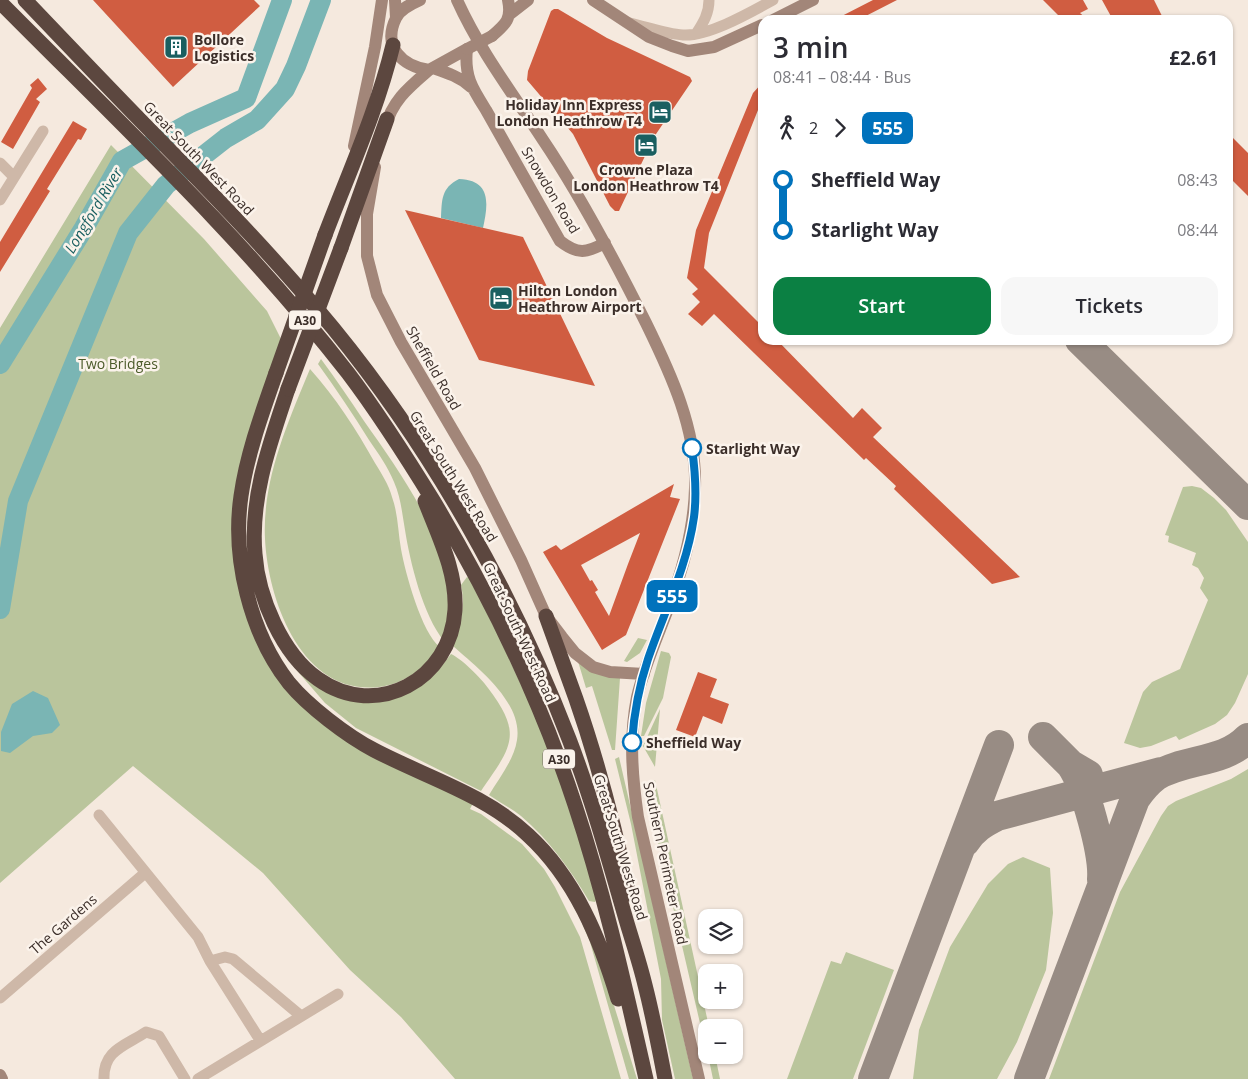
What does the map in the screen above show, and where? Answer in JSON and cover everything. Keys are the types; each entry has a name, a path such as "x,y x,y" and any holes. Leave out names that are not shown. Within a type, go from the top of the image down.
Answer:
{"highway":[{"name":"Great South West Road","path":"25,0 200,181 296,285 362,366 424,453 488,562 544,678 568,738 604,842 645,984 665,1079"},
{"name":"Great South-West Road","path":"0,2 126,128 264,274 350,376 410,462 473,570 498,619 529,684 553,744 594,864 646,1079"},
{"path":"393,45 385,78 371,120 325,235 253,442 241,496 238,526 240,562 245,585 263,638 277,665 290,684 338,728 373,750 496,810 528,834 545,852 574,892 594,932 614,985 642,1079"},
{"path":"388,119 288,389 266,455 259,484 254,521 255,555 261,587 278,631 289,650 305,668 330,687 370,696 394,692 407,687 428,672 446,648 453,628 454,591 450,572 410,462"},
{"path":"546,616 576,700 605,792 626,880 645,984"}],"street":[{"path":"344,185 360,121 382,0"},
{"path":"393,45 392,32 396,18 395,0"},
{"path":"396,18 409,5 420,0"},
{"name":"Southern Perimeter Road","path":"457,0 465,18 508,90 544,141 605,243 672,378 688,426 695,473 694,516 684,561 644,674 638,696 631,746 638,817 699,1079"},
{"path":"508,0 510,14 528,0"},
{"path":"594,0 649,37 688,51 714,47 758,27"},
{"path":"696,34 704,22 709,0"},
{"path":"628,22 683,36 710,30 773,0"},
{"path":"783,15 813,0"},
{"name":"Sheffield Road","path":"510,14 505,26 492,36 431,69 398,98 388,119 375,168 367,214 367,256 376,295 401,342 475,468 521,560 546,616"},
{"name":"Snowdon Road","path":"393,45 399,57 408,64 452,74 464,80 473,89"},
{"name":"Snowdon Road","path":"467,49 466,63 473,89 560,241 582,252 589,251 605,243"},
{"path":"0,200 43,131"},
{"path":"0,163 14,177"},
{"path":"546,616 569,646 593,667 610,672 644,674"},
{"path":"99,815 198,937 210,961 260,1040"},
{"name":"The Gardens","path":"0,998 145,874"},
{"path":"210,961 225,957 233,959 301,1016"},
{"path":"198,1079 338,994"},
{"path":"104,1079 104,1068 110,1055 146,1032 160,1036 186,1079"},
{"path":"0,1075 2,1079"}],"green space":[{"name":"Two Bridges","path":"111,145 204,239 267,311 282,341 243,471 249,614 319,716 474,801 470,809 481,814 522,844 544,869 580,937 621,1079 455,1079 401,1017 350,970 263,873 133,766 0,883 0,328"},
{"path":"321,359 390,458 417,501 439,545 451,588 444,641 430,618 418,588 410,557 400,500 392,476 351,411 318,364"},
{"path":"310,369 345,414 387,484 396,509 401,549 410,587 427,629 433,640 440,647 428,662 414,674 388,685 379,687 352,686 329,676 310,660 294,640 273,590 265,539 268,495 272,473 285,431"},
{"path":"1183,487 1201,488 1226,510 1248,542 1248,674 1235,703 1227,715 1215,724 1179,740 1176,736 1151,746 1140,748 1124,743 1143,692 1152,682 1180,669 1208,600 1200,588 1204,578 1198,568 1192,565 1196,553 1168,542 1169,536 1165,535"},
{"path":"467,577 473,580 552,752 597,898 595,902 589,901 559,856 541,835 517,813 489,795 513,755 517,740 517,726 513,713 497,688 453,646 463,608 461,585"},
{"path":"638,638 647,640 640,653 627,662 624,661"},
{"path":"661,651 669,653 671,657 663,698 644,736 641,736 646,703"},
{"path":"451,654 466,664 485,684 499,704 510,730 506,751 481,791 356,728 325,703 293,666 371,700 444,663"},
{"path":"577,658 620,678 615,750 612,750 592,686 586,688"},
{"path":"660,709 655,767 643,746"},
{"path":"619,757 693,1079 675,1079 662,1020 661,979 631,824 615,759"},
{"path":"1248,769 1248,1079 1049,1079 1120,892 1161,816 1168,806 1176,801 1231,779"},
{"path":"655,780 698,977 698,1009 705,1009 707,1019 699,1019 651,812 648,788"},
{"path":"536,850 550,863 564,888 558,878"},
{"path":"1023,857 1050,868 1053,913 1046,970 1017,1042 997,1079 913,1079 919,1030 950,947 988,884 1008,864"},
{"path":"580,919 596,948 637,1079 629,1079 590,942"},
{"path":"846,952 894,970 853,1079 787,1079 831,961 841,964"},
{"path":"710,1064 717,1064 720,1079 713,1079"}],"water":[{"path":"459,179 470,180 477,184 485,195 486,211 483,228 441,218 444,195 449,186"},
{"path":"33,691 48,698 60,725 52,733 33,736 10,753 1,751 1,732 12,704"}],"building":[{"name":"Bollore Logistics","path":"93,0 254,0 260,6 173,87"},
{"path":"873,0 897,0 868,15 844,15"},
{"path":"1043,0 1083,0 1088,9 1080,13 1082,15 1058,15"},
{"path":"1102,0 1154,0 1162,15 1110,15"},
{"path":"558,9 607,38 690,77 692,81 654,137 619,211 615,211 610,206 573,134 527,80 528,71 551,11"},
{"path":"38,78 47,89 36,99 40,102 13,149 1,142 32,88 30,85"},
{"path":"758,87 758,110 709,233 704,268 758,322 758,345 782,345 853,418 862,408 882,428 873,437 1020,577 992,584 894,489 896,486 866,458 864,460 714,314 702,326 688,314 700,302 692,294 698,289 687,278 696,230 753,93"},
{"path":"73,121 87,129 81,140 78,139 47,189 50,191 0,272 0,242"},
{"path":"1233,138 1248,153 1248,196 1233,181"},
{"name":"Hilton London Heathrow Airport","path":"405,210 523,237 595,386 479,360"},
{"path":"674,484 670,497 680,499 626,635 602,650 543,552 556,545 561,550","holes":["640,533 609,616 595,592 598,590 592,580 590,581 581,565"]},
{"path":"698,672 717,679 710,697 729,704 722,724 703,716 695,737 676,730"}],"waterway":[{"name":"Longford River","path":"0,364 84,228 122,161 190,123 246,98 282,0"},
{"path":"0,609 18,501 128,233 166,185 226,138 257,120 285,89 296,66 321,0"}],"taxiway":[{"path":"1085,345 1248,505"},
{"path":"1043,737 1071,765 1088,775"},
{"path":"1029,1079 1135,799 1156,776 1167,770 1216,757 1238,746 1248,738"},
{"path":"873,1079 999,745"},
{"path":"1071,765 1082,788 1093,820 1100,853 1102,879"},
{"path":"965,842 971,833 997,816 1161,772"}],"bus line":[{"name":"555","path":"632,742 638,696 644,674 677,584 690,537 694,516 695,486 692,448"}],"place":[{"name":"Bollore Logistics","path":"176,47"},
{"name":"Holiday Inn Express London Heathrow T4","path":"660,112"},
{"name":"Crowne Plaza London Heathrow T4","path":"646,145"},
{"name":"Hilton London Heathrow Airport","path":"501,298"},
{"name":"Starlight Way","path":"692,448"},
{"name":"Sheffield Way","path":"632,742"}]}
